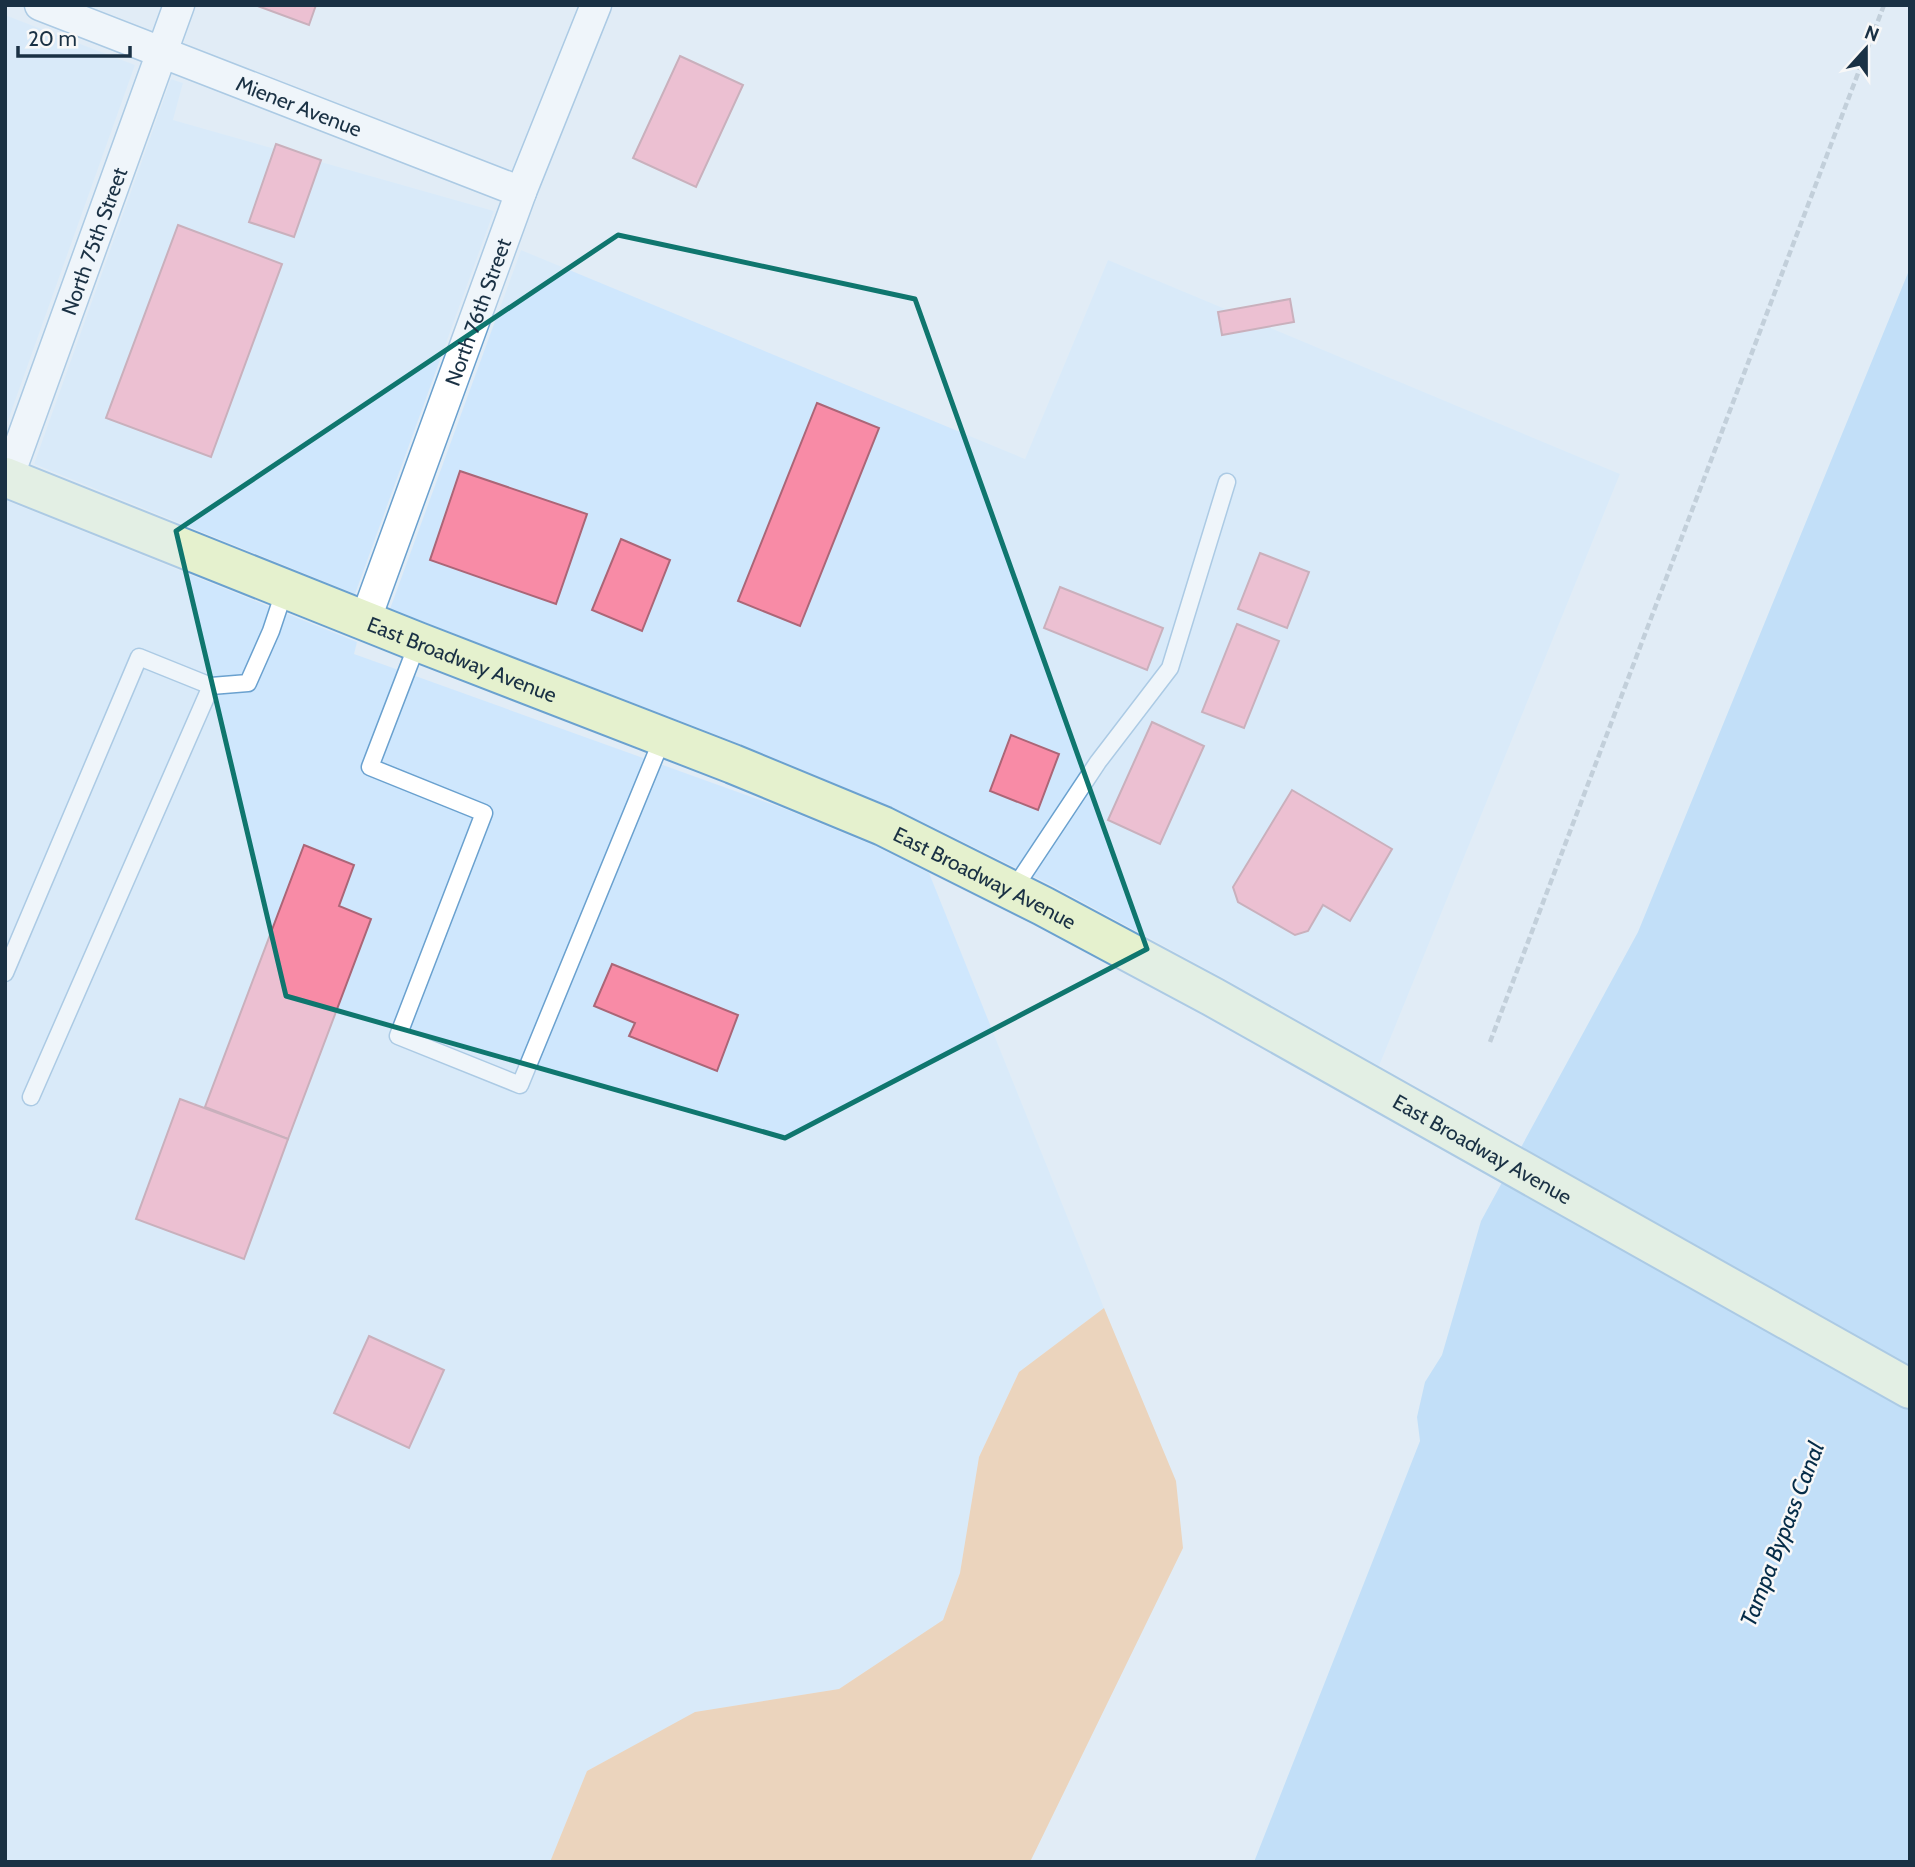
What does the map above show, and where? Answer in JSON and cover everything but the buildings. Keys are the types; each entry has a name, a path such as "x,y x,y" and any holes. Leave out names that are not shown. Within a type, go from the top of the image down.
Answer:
{"main road":[{"name":"East Broadway Avenue","path":"7,477 883,826 1013,890 1213,997 1910,1389"}],"street":[{"name":"Miener Avenue","path":"40,5 521,192"},
{"name":"North 75th Street","path":"7,477 179,5"},
{"name":"North 76th Street","path":"365,621 521,192 596,5"}],"lane":[{"path":"1013,890 1098,762 1170,668 1227,482"},
{"path":"5,973 139,657 211,686 248,683 271,631 285,589"},
{"path":"418,642 370,767 484,813 398,1036 520,1085 663,737"},
{"path":"32,1097 211,686"}],"path":[{"path":"1490,1042 1884,5"}],"highlighted area":[{"path":"618,235 915,299 1147,949 785,1138 286,996 176,531"}],"shaded area":[{"path":"5,15 135,65 5,429"},
{"path":"171,79 183,83 173,120 494,211 355,594 34,464"},
{"path":"521,250 1025,459 1108,260 1620,474 1379,1066 1053,886 892,807 740,744 390,609"},
{"path":"5,500 357,642 354,654 785,809 875,846 929,873 1104,1308 1019,1372 979,1457 960,1573 943,1620 839,1689 696,1712 587,1771 550,1862 5,1862"},
{"path":"1104,1308 1176,1481 1183,1548 1030,1862 550,1862 587,1771 695,1712 839,1689 943,1620 960,1573 979,1457 1019,1372"}],"water":[{"name":"Tampa Bypass Canal","path":"1910,268 1910,1862 1254,1862 1420,1441 1417,1417 1425,1382 1442,1355 1481,1221 1638,932"}]}
